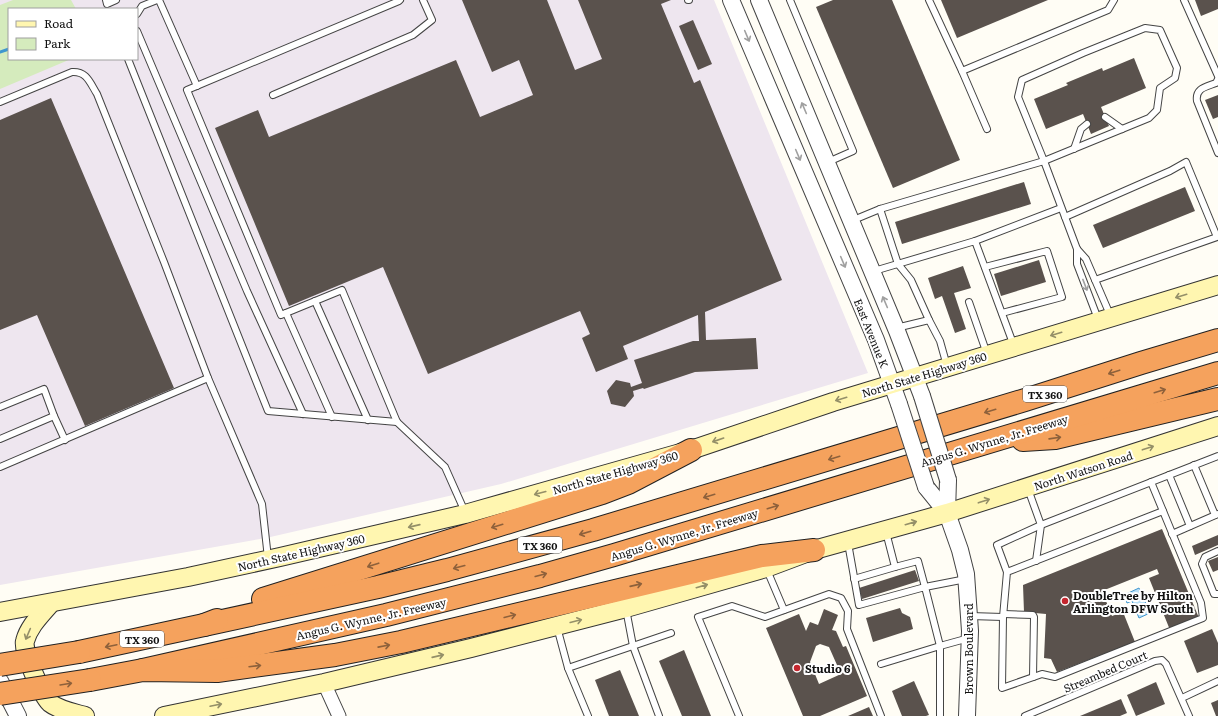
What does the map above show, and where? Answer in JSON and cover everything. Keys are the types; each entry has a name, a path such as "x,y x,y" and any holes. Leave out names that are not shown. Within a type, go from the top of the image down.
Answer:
{"highway":[{"path":"1141,363 1154,351 1218,327"},
{"name":"TX 360","path":"0,665 80,652 378,587 528,549 1003,407 1218,340"},
{"name":"Angus G. Wynne, Jr. Freeway","path":"143,670 386,615 540,576 1218,373"},
{"path":"988,442 1055,438 1218,399"},
{"path":"204,625 269,597 359,570 628,484 691,450"},
{"path":"143,670 216,671 335,655 401,642 762,556 814,550"},
{"name":"TX 360","path":"0,694 143,670"}],"main road":[{"name":"North State Highway 360","path":"0,612 268,560 465,514 691,450 778,420 914,377 1218,285"},
{"name":"North Watson Road","path":"947,513 1218,426"},
{"path":"164,716 324,683 557,626 766,568 814,550 947,513"},
{"path":"51,603 31,628 24,642 25,648 36,679 50,702 67,712 84,716"}],"street":[{"name":"East Avenue K","path":"731,0 876,340 900,404 926,487 947,513"},
{"path":"759,0 896,328 922,396 948,480 947,513"},
{"path":"851,280 872,271"},
{"name":"Brown Boulevard","path":"947,513 960,550 966,579 970,616 967,716"},
{"path":"0,681 18,716"},
{"path":"324,683 339,716"}],"lane":[{"path":"106,0 107,4 116,0"},
{"path":"138,12 142,6 157,0 197,86"},
{"path":"400,0 187,90 281,315 342,290 397,422 445,467 465,514"},
{"path":"272,95 413,34 432,20 423,0"},
{"path":"790,0 853,151 827,162"},
{"path":"929,0 987,129"},
{"path":"962,71 1108,10 1114,0"},
{"path":"1184,0 1218,77 1216,83 1199,91 1196,95 1218,153"},
{"path":"851,220 1044,161 1149,118 1157,110 1160,88 1175,78 1177,68 1160,30 1145,28 1022,80 1018,97 1044,161 1077,249 1077,264 1105,319"},
{"path":"138,33 244,283 302,414"},
{"path":"128,60 268,411 397,422"},
{"path":"0,102 72,72 78,72 86,76 97,94 156,240 208,378 262,504 268,560"},
{"path":"1105,117 1122,129"},
{"path":"1074,149 1081,130 1087,124"},
{"path":"1065,217 1170,171 1186,162 1217,237 1095,280"},
{"path":"872,271 975,240 1061,208"},
{"path":"880,210 898,264 912,280 929,320 940,341 947,367"},
{"path":"975,240 1014,347"},
{"path":"1077,249 1086,259 1095,280 1105,319"},
{"path":"985,267 1047,251 1062,297 1002,313"},
{"path":"315,301 368,420"},
{"path":"969,302 988,355"},
{"path":"286,313 332,417"},
{"path":"896,328 929,320"},
{"path":"0,467 208,378"},
{"path":"0,407 44,389 65,440"},
{"path":"0,439 54,416"},
{"path":"1151,482 1201,603 1203,618 1055,678 1042,674 1002,688 1007,572 997,545 1041,525 1194,465 1218,456"},
{"path":"1172,534 1217,515 1194,465"},
{"path":"1169,475 1190,526"},
{"path":"1028,487 1041,525 1036,561"},
{"path":"1007,572 1163,511"},
{"path":"886,530 895,567"},
{"path":"848,541 859,605 925,587 966,579"},
{"path":"1218,552 1205,557 1202,564 1214,594 1218,594"},
{"path":"854,579 918,561 940,646 940,716"},
{"path":"766,568 784,610"},
{"path":"739,716 698,617 732,606 765,617 829,594 841,598 848,611 847,629 881,716"},
{"path":"626,608 633,646 659,716"},
{"path":"970,616 1033,615 1033,677"},
{"path":"557,626 568,668 588,716"},
{"path":"568,668 670,633"},
{"path":"881,664 970,638"},
{"name":"Streambed Court","path":"1025,716 1154,661 1162,660 1166,664 1182,698"},
{"path":"1189,716 1182,698 1218,681"}],"shaded area":[{"path":"0,0 714,0 868,373 501,484 266,538 0,585"}],"green space":[{"path":"13,0 71,0 75,8 8,8 8,60 69,60 0,89 0,5"}],"water":[{"path":"1139,588 1150,613 1139,618 1132,601 1127,603 1124,595"}],"building":[{"path":"462,0 547,0 575,70 602,59 578,0 671,0 661,4 694,83 700,80 782,280 705,312 706,340 756,338 758,369 695,372 644,389 633,391 634,396 625,407 611,404 607,391 616,380 630,383 631,387 642,383 634,360 693,341 699,341 698,315 623,346 628,359 596,372 582,338 590,334 580,311 428,374 383,267 289,306 215,128 258,110 269,137 456,60 480,117 533,95 519,60 492,72"},
{"path":"833,0 892,0 960,160 893,188 816,7"},
{"path":"941,0 1048,0 957,38"},
{"path":"1195,0 1218,0 1218,9 1201,16"},
{"path":"693,20 712,64 698,70 679,26"},
{"path":"1134,58 1146,88 1101,107 1109,126 1091,134 1083,114 1046,129 1034,99 1068,85 1066,83 1102,68 1103,71"},
{"path":"1218,95 1218,117 1213,119 1205,100"},
{"path":"51,98 174,388 85,426 37,315 0,330 0,120"},
{"path":"1024,182 1031,204 902,244 895,222"},
{"path":"1185,187 1195,211 1103,248 1093,225"},
{"path":"1039,260 1046,282 1001,296 994,274"},
{"path":"963,266 971,288 954,293 966,329 955,333 942,296 935,299 928,278"},
{"name":"DoubleTree by Hilton Arlington DFW South","path":"1162,529 1199,618 1170,630 1149,578 1159,574 1157,569 1102,591 1112,616 1123,612 1135,642 1057,672 1051,659 1044,658 1046,614 1024,612 1023,585"},
{"path":"1218,535 1218,545 1195,555 1192,546"},
{"path":"1218,557 1218,570 1213,572 1208,561"},
{"path":"915,570 919,581 862,599 859,588"},
{"path":"900,608 902,613 910,617 913,629 873,642 866,618"},
{"name":"Studio 6","path":"824,609 838,615 832,630 836,631 843,647 846,646 867,696 820,716 803,716 766,628 799,614 806,631 810,622 818,625","holes":["820,644 829,647 841,674 819,684 810,662 816,646"]},
{"path":"1212,629 1218,643 1218,665 1197,673 1184,641"},
{"path":"684,650 711,716 682,716 659,661"},
{"path":"620,670 639,716 609,716 595,680"},
{"path":"914,681 929,715 902,716 892,691"},
{"path":"1156,682 1165,704 1136,716 1127,695"},
{"path":"1121,699 1127,713 1120,716 1080,716"},
{"path":"1218,700 1218,716 1216,716 1211,703"},
{"path":"869,707 873,716 848,716"}],"waterway":[{"path":"0,52 8,49"}],"place":[{"name":"DoubleTree by Hilton Arlington DFW South","path":"1065,601"},
{"name":"Studio 6","path":"797,668"}]}
